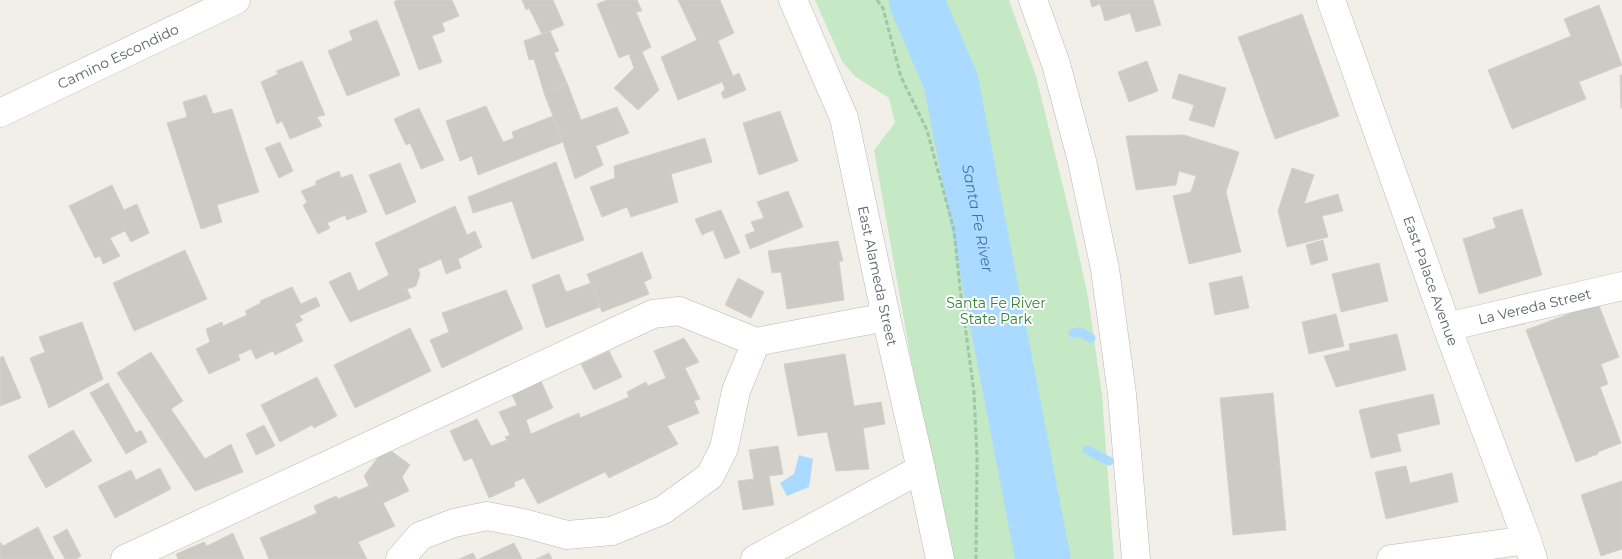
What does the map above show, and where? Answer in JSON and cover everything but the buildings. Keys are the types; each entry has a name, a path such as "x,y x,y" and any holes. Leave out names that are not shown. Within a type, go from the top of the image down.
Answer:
{"street":[{"name":"Camino Escondido","path":"0,113 236,0"},
{"name":"East Alameda Street","path":"793,0 844,118 886,317 922,469 940,559"},
{"path":"1032,0 1058,73 1082,161 1105,269 1122,394 1136,559"},
{"name":"East Palace Avenue","path":"1331,0 1446,327 1530,550"},
{"name":"La Vereda Street","path":"1446,327 1622,286"},
{"path":"125,559 653,314 679,311 756,342 886,317"},
{"path":"400,559 420,536 454,523 487,516 567,535 612,531 663,510 710,476 724,448 736,391 756,342"},
{"path":"755,559 922,469"},
{"path":"1391,559 1530,550"}],"path":[{"path":"877,0 882,8 901,77 927,130 954,230 974,392 977,457 976,559"}],"green space":[{"name":"Santa Fe River State Park","path":"815,0 1009,0 1036,76 1088,297 1102,395 1114,559 954,559 913,371 874,150 895,123 889,98 856,77 843,63"}],"water":[{"path":"799,455 813,459 809,487 787,496 780,483 794,474"}],"waterway":[{"name":"Santa Fe River","path":"916,0 951,82 1043,559"},
{"path":"1073,333 1080,332 1091,338"},
{"path":"1087,450 1109,461"}]}
